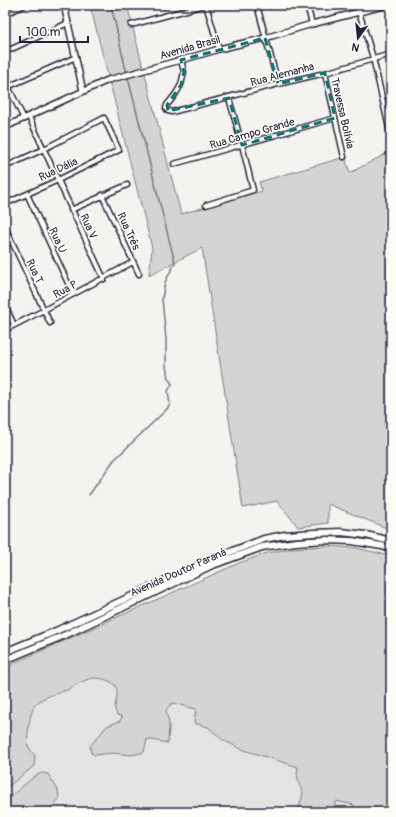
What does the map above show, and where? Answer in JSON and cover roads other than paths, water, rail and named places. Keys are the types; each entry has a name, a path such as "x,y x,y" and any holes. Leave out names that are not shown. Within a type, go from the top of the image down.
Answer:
{"main road":[{"name":"Avenida Doutor Paraná","path":"5,652 56,631 212,559 264,539 285,535 341,532 366,535 391,541"},
{"name":"Avenida Doutor Paraná","path":"5,660 65,635 210,566 262,547 296,542 326,540 352,541 391,549"}],"street":[{"path":"5,14 25,5"},
{"path":"64,5 83,91"},
{"path":"131,25 206,5 219,49"},
{"path":"256,5 278,84"},
{"path":"307,5 312,24"},
{"path":"357,5 373,58 391,136"},
{"name":"Avenida Brasil","path":"5,127 108,80 387,5"},
{"path":"5,52 68,23"},
{"name":"Rua Alemanha","path":"180,60 184,72 181,85 166,108 168,111 172,112 325,73 391,54"},
{"path":"7,87 76,57"},
{"name":"Travessa Bolívia","path":"325,73 344,157"},
{"name":"Rua V","path":"5,80 7,87 44,149 104,279"},
{"path":"206,205 253,190 229,98"},
{"name":"Rua Dália","path":"5,204 119,150 104,118 44,149"},
{"name":"Rua Campo Grande","path":"174,164 335,118"},
{"path":"5,167 44,149"},
{"path":"71,210 127,185"},
{"name":"Rua U","path":"27,194 73,294"},
{"name":"Rua Três","path":"102,195 139,274"},
{"name":"Rua T","path":"5,227 50,323"},
{"name":"Rua P","path":"5,330 104,279 133,262"},
{"path":"5,306 14,325"}],"waterway":[{"path":"89,495 114,460 170,405 168,391 172,384 168,378 166,366 166,339 162,299 165,282 175,263 111,5"}]}
